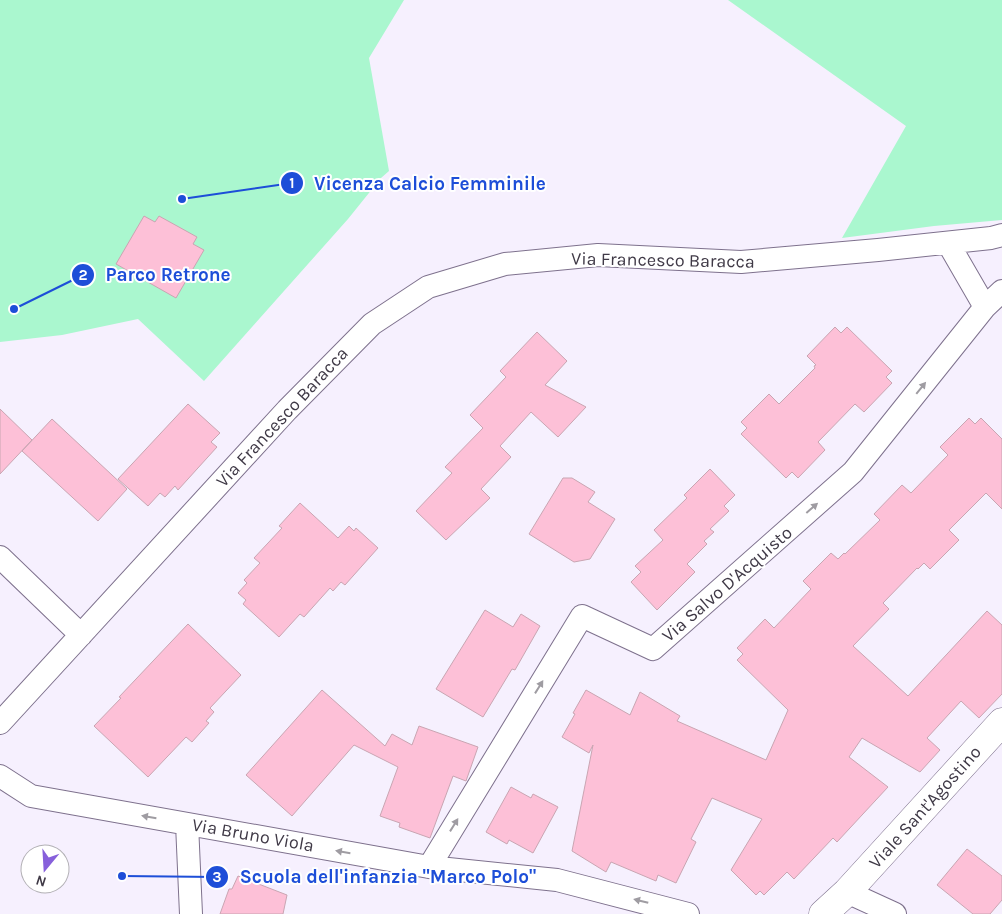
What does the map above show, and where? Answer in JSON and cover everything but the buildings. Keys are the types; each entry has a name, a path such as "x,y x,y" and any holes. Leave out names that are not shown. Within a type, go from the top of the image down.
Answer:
{"main road":[{"name":"Viale Sant'Agostino","path":"823,914 847,892 1002,722"}],"street":[{"name":"Via Francesco Baracca","path":"0,723 287,410 372,324 428,287 505,264 598,255 741,262 991,238 1002,235"},
{"path":"948,242 985,307 1002,291"},
{"name":"Via Salvo D'Acquisto","path":"429,867 582,616 653,648 853,472 985,307"},
{"path":"0,557 81,634"},
{"name":"Via Bruno Viola","path":"0,776 31,796 429,867 557,880 688,914"},
{"path":"187,824 191,914"},
{"path":"847,892 895,914"}],"green space":[{"path":"0,0 404,0 369,58 389,171 204,381 138,319 62,335 0,342"},
{"path":"728,0 1002,0 1002,220 934,226 842,238 906,126"}],"place":[{"name":"Vicenza Calcio Femminile","path":"182,199"},
{"name":"Parco Retrone","path":"14,309"},
{"name":"Scuola dell'infanzia \"Marco Polo\"","path":"122,876"}]}
